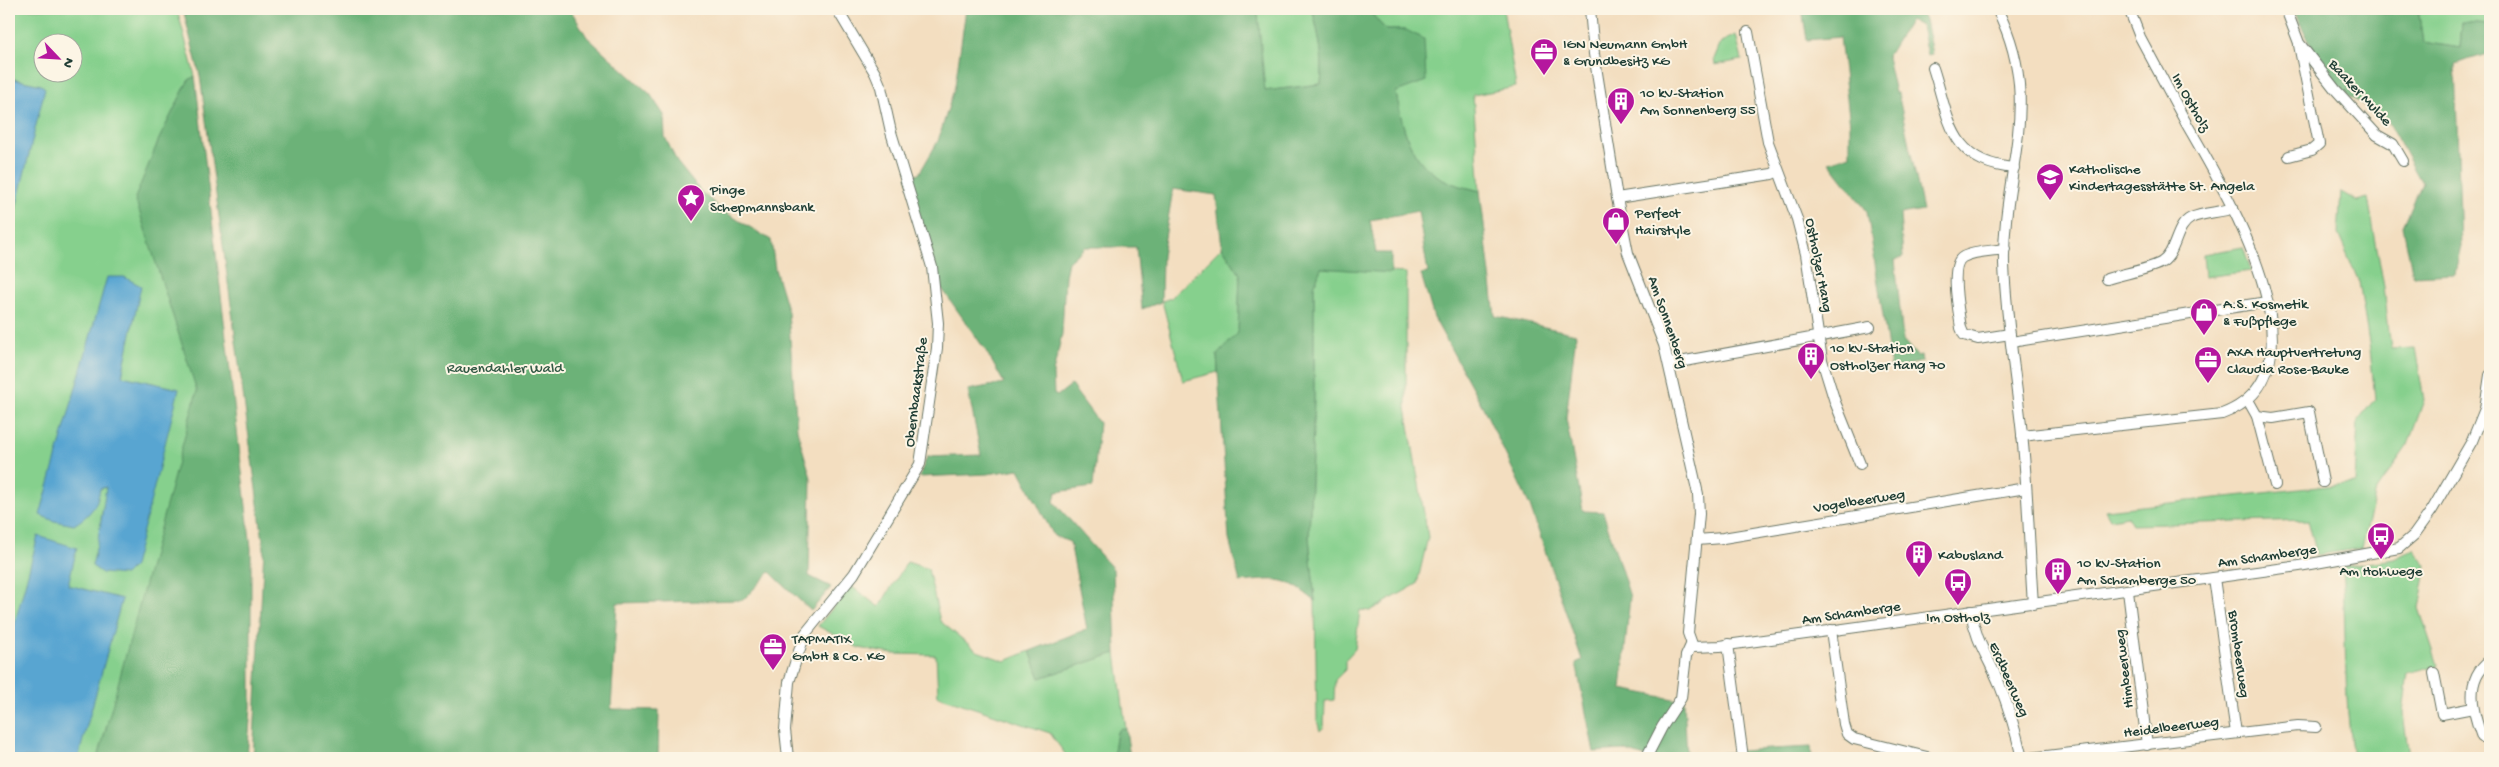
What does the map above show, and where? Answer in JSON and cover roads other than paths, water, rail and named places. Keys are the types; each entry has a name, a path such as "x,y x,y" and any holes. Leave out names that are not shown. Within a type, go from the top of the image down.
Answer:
{"street":[{"name":"Obernbaakstraße","path":"788,758 785,730 789,682 797,656 805,634 868,552 920,464 937,348 936,289 932,267 891,132 880,87 875,73 837,9"},
{"name":"Am Sonnenberg","path":"1590,9 1594,54 1617,198 1628,253 1664,345 1698,494 1688,633 1691,645 1686,656 1681,698 1662,727 1646,758"},
{"path":"1997,9 2011,40 2020,76 2021,111 2004,249 2010,338 2022,436 2033,604"},
{"name":"Im Ostholz","path":"2022,436 2222,414 2248,400 2262,384 2271,360 2271,330 2267,302 2255,260 2233,208 2144,46 2128,9"},
{"name":"Baaker Mulde","path":"2286,9 2299,43 2319,144 2312,150 2289,156"},
{"name":"Ostholzer Hang","path":"1748,32 1768,142 1802,237 1817,337 1835,402 1860,464"},
{"name":"Baaker Mulde","path":"2299,43 2335,89 2377,135 2392,144 2403,161"},
{"path":"1933,68 1953,128 1962,146 1980,161 2014,168"},
{"path":"1617,198 1712,185 1772,174 1778,171"},
{"path":"2107,279 2126,272 2155,266 2168,257 2181,228 2190,218 2233,208"},
{"path":"2004,249 1964,256 1958,261 1955,270 1961,328 1964,335 1978,340 2010,338 2267,302"},
{"path":"1669,364 1870,328"},
{"name":"Am Schamberge","path":"1728,644 2033,604 2387,552 2407,543 2446,488 2472,441 2485,409 2490,381"},
{"path":"2248,400 2257,416 2275,485"},
{"path":"2257,416 2273,418 2309,412 2323,482"},
{"name":"Vogelbeerweg","path":"1696,540 1724,538 2026,488"},
{"name":"Brombeerweg","path":"2214,578 2236,733"},
{"name":"Himbeerweg","path":"2128,590 2147,745"},
{"name":"Erdbeerweg","path":"1971,611 1978,642 1998,682 2011,716 2022,758"},
{"path":"1831,630 1847,734 1854,739 1931,758"},
{"path":"1691,645 1703,648 1728,644 1743,758"},
{"path":"2482,737 2473,708 2472,691 2479,672 2490,660"},
{"path":"2434,673 2442,714 2473,708"},
{"name":"Heidelbeerweg","path":"2030,758 2298,726 2316,728"}],"water":[{"path":"9,78 41,85 45,88 9,237"},
{"path":"107,277 124,277 141,286 122,376 179,389 134,566 125,575 102,573 92,566 106,487 100,489 92,510 74,525 54,521 40,515"},
{"path":"38,536 77,548 68,585 122,599 78,758 9,758 9,645"}],"place":[{"name":"IGN Neumann GmbH & Grundbesitz KG","path":"1544,76"},
{"name":"10 kV-Station Am Sonnenberg 55","path":"1621,125"},
{"name":"Katholische Kindertagesstätte St. Angela","path":"2050,201"},
{"name":"Pinge Schepmannsbank","path":"691,222"},
{"name":"Perfect Hairstyle","path":"1616,245"},
{"name":"A.S. Kosmetik & Fußpflege","path":"2204,336"},
{"name":"10 kV-Station Ostholzer Hang 70","path":"1811,380"},
{"name":"AXA Hauptvertretung Claudia Rose-Bauke","path":"2208,384"},
{"name":"Am Hohwege","path":"2381,560"},
{"name":"Kabusland","path":"1919,578"},
{"name":"10 kV-Station Am Schamberge 50","path":"2058,595"},
{"name":"Im Ostholz","path":"1958,606"},
{"name":"TAPMATIX GmbH & Co. KG","path":"773,671"}],"park label":[{"name":"Rauendahler Wald","path":"505,367"}]}
